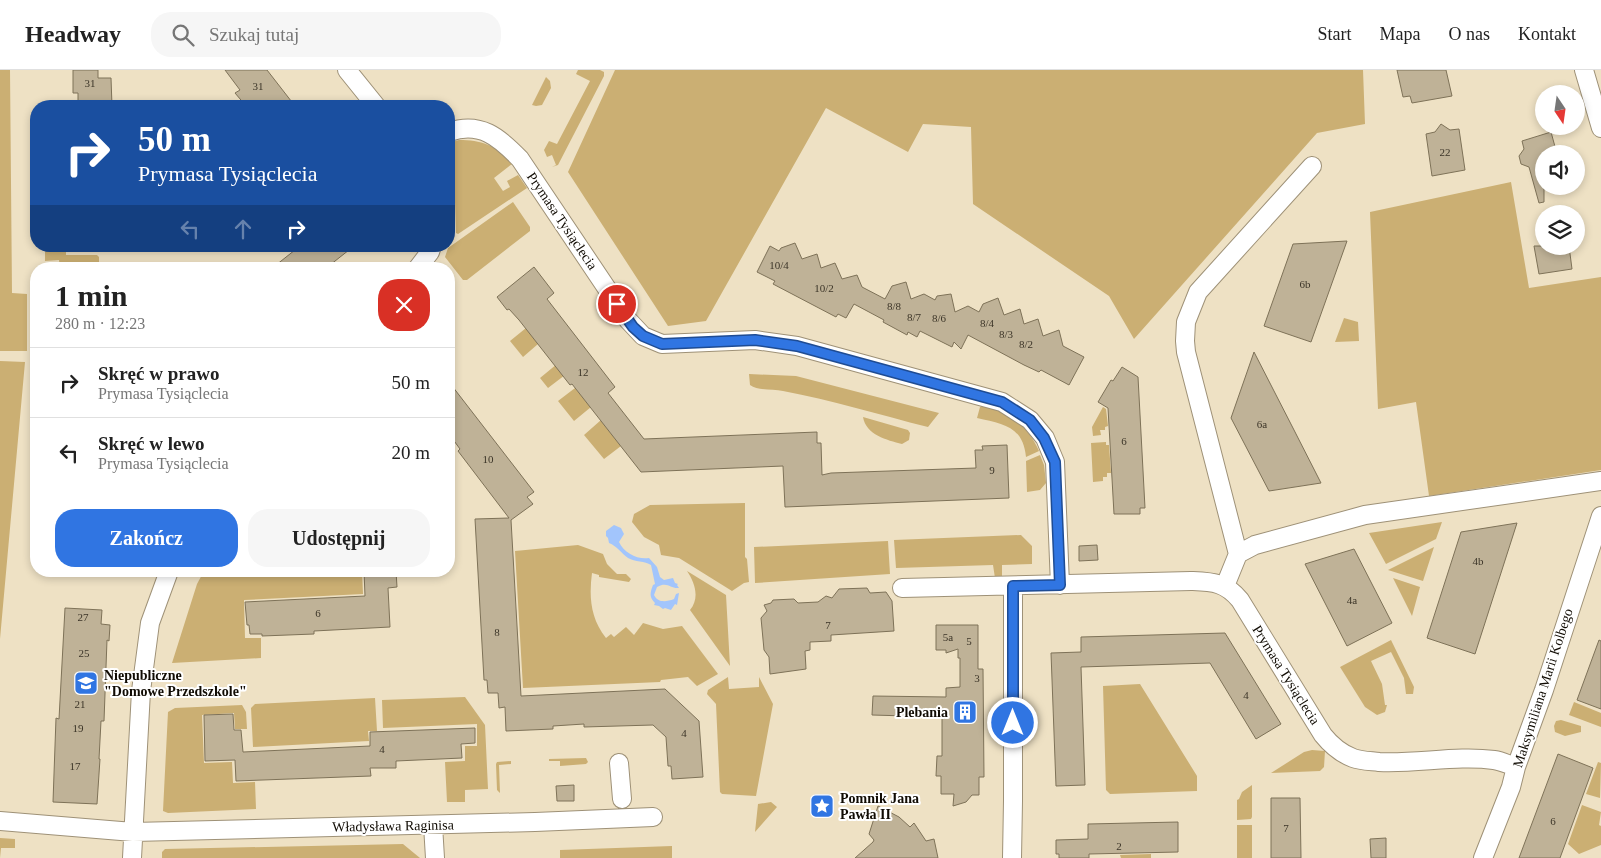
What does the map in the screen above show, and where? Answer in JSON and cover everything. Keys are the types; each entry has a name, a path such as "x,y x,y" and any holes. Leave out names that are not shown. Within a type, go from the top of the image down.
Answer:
{"street":[{"path":"347,70 371,100"},
{"path":"1584,70 1601,128"},
{"name":"Prymasa Tysiąclecia","path":"455,130 479,129 502,140 520,159 633,327 643,336 662,344 755,340 797,346 1002,402 1030,420 1044,438 1055,462 1060,585"},
{"path":"902,588 1191,581 1212,582 1225,586 1238,554 1186,352 1186,322 1198,292 1312,166"},
{"path":"422,262 430,252"},
{"path":"1238,554 1255,545 1365,515 1601,481"},
{"name":"Maksymiliana Marii Kolbego","path":"1483,858 1511,787 1516,767 1544,690 1601,516"},
{"path":"132,858 141,691 150,623 167,577"},
{"path":"1012,858 1013,586"},
{"name":"Prymasa Tysiąclecia","path":"1225,586 1240,600 1323,735 1331,746 1342,753 1355,759 1369,761 1496,760 1516,767"},
{"path":"619,763 622,800"},
{"name":"Władysława Raginisa","path":"0,821 134,832 433,825 652,817"},
{"path":"433,825 435,858"}],"shaded area":[{"path":"0,70 10,70 12,293 27,294 27,351 0,351"},
{"path":"578,70 600,70 604,72 604,76 558,165 552,167 556,165 552,155 547,157 544,150 549,141 557,144 590,81 576,74"},
{"path":"615,70 1363,70 1365,124 1317,133 1134,339 1109,296 973,204 971,127 923,124 908,152 826,108 706,321 668,326 568,172"},
{"path":"546,77 550,81 551,88 542,105 532,105"},
{"path":"455,141 475,141 495,148 512,164 494,178 503,191 510,187 507,181 518,175 527,188 458,234 456,233"},
{"path":"1511,182 1529,288 1601,277 1601,470 1429,496 1416,402 1378,409 1370,212"},
{"path":"513,202 530,227 530,231 467,280 463,280 455,270 455,262 449,262 445,257 447,252 455,252 455,243"},
{"path":"45,252 66,252 66,255 97,255 99,257 99,262 45,261"},
{"path":"1344,318 1358,322 1359,341 1335,342"},
{"path":"526,328 538,344 523,357 510,341"},
{"path":"0,361 25,362 0,639"},
{"path":"557,364 565,375 548,388 540,378"},
{"path":"749,374 796,376 939,413 928,427 820,399 753,387 750,385"},
{"path":"575,388 591,407 574,421 558,401"},
{"path":"984,405 1002,411 1017,421 1030,435 1039,451 1026,457 1021,439 1010,428 977,418 980,407"},
{"path":"1103,407 1106,409 1108,426 1105,427 1105,430 1100,430 1101,435 1093,436 1092,427"},
{"path":"863,417 908,430 910,433 909,440 902,444 878,436 868,428"},
{"path":"601,420 621,446 604,459 584,435"},
{"path":"1106,442 1106,445 1109,445 1111,473 1107,473 1107,477 1103,477 1103,481 1093,482 1091,443"},
{"path":"1040,455 1044,465 1046,483 1040,490 1027,492 1026,461"},
{"path":"745,503 745,557 747,559 749,582 732,591 679,558 661,555 659,545 644,537 632,522 634,514 650,505"},
{"path":"1442,522 1436,539 1386,564 1369,533"},
{"path":"1021,535 1032,546 1032,564 1002,565 1002,578 995,578 993,565 896,568 894,540"},
{"path":"888,541 890,574 755,583 754,547"},
{"path":"578,545 603,554 607,564 617,574 626,574 631,579 629,582 599,577 599,575 592,573 592,607 597,623 606,638 611,634 614,637 626,627 634,635 643,623 663,629 682,626 718,674 697,686 688,677 661,680 660,682 523,688 515,551"},
{"path":"1434,547 1423,581 1388,570"},
{"path":"687,571 726,595 730,666 690,610 696,596 692,580"},
{"path":"201,577 362,577 363,594 244,600 245,638 261,638 261,658 172,663"},
{"path":"1393,578 1420,587 1412,616"},
{"path":"1391,640 1414,687 1413,694 1406,694 1404,678 1391,652 1371,661 1382,684 1385,705 1387,705 1385,712 1377,715 1365,707 1340,667"},
{"path":"728,677 729,689 759,687 759,677 773,704 756,796 722,794 720,792 716,704 707,694 708,690"},
{"path":"1140,684 1197,776 1197,791 1110,794 1106,790 1103,686"},
{"path":"465,697 485,725 488,789 465,790 465,802 447,802 445,762 465,761 465,746 477,746 477,724 383,728 382,700"},
{"path":"375,698 377,731 368,731 369,741 253,747 251,708 255,704"},
{"path":"1574,702 1601,713 1601,727 1569,715"},
{"path":"242,705 246,712 247,729 235,729 234,713 202,715 204,763 232,762 233,783 255,782 256,809 168,813 163,811 168,712 175,708"},
{"path":"1561,720 1581,726 1581,732 1565,736 1555,732 1554,726 1556,721"},
{"path":"1312,750 1325,751 1324,767 1320,771 1271,773 1304,752"},
{"path":"586,758 588,762 586,764 560,766 560,761 549,761 549,759"},
{"path":"511,761 511,764 499,765 500,793 497,790 496,764 497,762"},
{"path":"1598,762 1601,763 1600,798 1586,794"},
{"path":"1252,785 1252,817 1251,819 1237,820 1237,800 1242,792"},
{"path":"771,802 777,807 755,832 758,804"},
{"path":"1582,805 1601,812 1599,825 1601,826 1601,845 1579,854 1568,844"},
{"path":"1237,825 1252,825 1252,858 1237,858"},
{"path":"0,838 15,839 15,848 1,848 0,858"},
{"path":"403,844 420,858 162,858 162,852 165,849"},
{"path":"672,846 672,858 560,858 560,850"},
{"path":"1151,854 1151,858 1121,858 1120,855"}],"water":[{"path":"614,525 621,528 624,534 619,542 624,549 636,557 649,558 657,567 660,577 664,580 673,578 675,583 678,584 679,588 661,585 657,587 654,595 660,601 665,601 674,599 676,594 679,593 677,605 675,604 671,610 654,605 651,590 655,584 651,565 628,558 609,543 606,531"}],"building":[{"path":"73,70 98,70 98,78 111,78 112,100 78,100 78,93 73,93"},
{"path":"225,70 267,70 290,100 241,100 235,93 240,90"},
{"path":"1397,70 1446,70 1452,96 1412,103 1410,96 1403,97"},
{"path":"1441,124 1450,130 1459,129 1465,170 1432,176 1426,134 1435,132"},
{"path":"1541,135 1552,135 1555,145 1535,145 1535,189 1529,167 1521,164 1519,156 1524,149 1522,141"},
{"path":"1537,195 1544,195 1544,202 1539,203"},
{"path":"1347,241 1311,342 1264,326 1293,244"},
{"path":"795,243 802,259 817,254 821,268 835,263 842,279 857,275 862,287 885,299 892,286 906,282 911,299 924,294 935,300 937,296 951,294 955,312 968,306 979,312 983,304 998,298 1004,315 1020,309 1024,324 1038,319 1043,336 1059,330 1063,346 1084,357 1069,385 1041,370 1039,372 1024,365 968,335 961,349 954,342 952,347 920,331 917,337 908,332 907,335 854,304 846,318 838,314 836,317 773,284 775,281 757,272 770,246 779,251 781,248"},
{"path":"292,252 346,252 334,262 280,262"},
{"path":"1536,255 1570,255 1572,269 1539,274"},
{"path":"534,267 554,293 547,299 615,387 608,393 644,439 817,432 817,443 821,443 822,475 831,473 976,468 975,450 983,450 982,446 1007,445 1009,498 785,507 783,466 641,472 572,384 570,385 519,320 509,309 507,310 497,297"},
{"path":"1254,352 1321,483 1269,491 1231,418"},
{"path":"1122,367 1138,377 1145,508 1140,508 1140,514 1114,514 1108,408 1098,402 1111,380 1113,381"},
{"path":"455,390 534,492 527,497 533,504 511,520 521,696 665,689 699,721 703,777 672,779 671,766 668,766 666,737 653,725 584,727 584,724 553,726 553,729 506,731 505,707 499,708 498,693 488,693 487,680 484,680 475,519 509,518 458,451 460,449 455,442"},
{"path":"1517,523 1475,654 1427,638 1461,532"},
{"path":"1097,545 1098,560 1079,561 1079,546"},
{"path":"1354,549 1392,623 1347,646 1305,564"},
{"path":"364,577 396,577 397,587 388,588 390,627 314,631 314,634 262,636 262,634 250,634 249,625 247,625 245,602 365,596"},
{"path":"867,588 870,593 886,592 892,601 894,631 831,635 831,641 810,642 810,650 805,651 806,669 770,674 769,657 764,650 761,618 767,611 764,605 771,603 773,600 794,599 798,603 818,602 826,596 832,598 839,589"},
{"path":"65,608 102,610 101,624 110,625 109,641 107,640 104,721 101,721 97,804 53,802 56,718 59,719"},
{"path":"936,625 978,625 978,669 983,669 984,777 979,777 979,795 972,795 966,802 953,806 954,794 941,794 941,776 936,776 937,756 942,756 942,717 872,715 873,696 946,697 946,688 960,687 960,658 958,658 958,649 946,653 946,650 936,650"},
{"path":"1225,633 1281,724 1256,739 1210,663 1081,667 1085,785 1056,786 1051,653 1081,652 1081,637"},
{"path":"1599,640 1601,641 1601,709 1577,700"},
{"path":"233,714 234,730 241,730 243,752 370,746 370,732 475,728 475,743 461,744 462,758 396,761 396,768 370,768 371,776 236,781 235,760 205,761 204,715"},
{"path":"1558,754 1593,768 1560,858 1519,858"},
{"path":"574,785 574,801 557,801 556,786"},
{"path":"1271,798 1300,798 1301,858 1271,858"},
{"path":"878,806 899,817 910,827 914,823 926,841 934,839 938,858 855,858 874,840 869,834"},
{"path":"1178,822 1178,852 1089,854 1089,858 1059,858 1059,854 1056,854 1056,840 1088,839 1088,824"},
{"path":"1386,838 1386,858 1371,858 1370,839"}],"place":[{"name":"Niepubliczne \"Domowe Przedszkole\"","path":"86,683"},
{"name":"Plebania","path":"965,712"},
{"name":"Pomnik Jana Pawła II","path":"822,806"}],"route":[{"path":"617,304 633,327 643,336 662,344 755,340 797,346 1002,402 1030,420 1044,438 1055,462 1060,585 1013,586 1013,723"}]}
